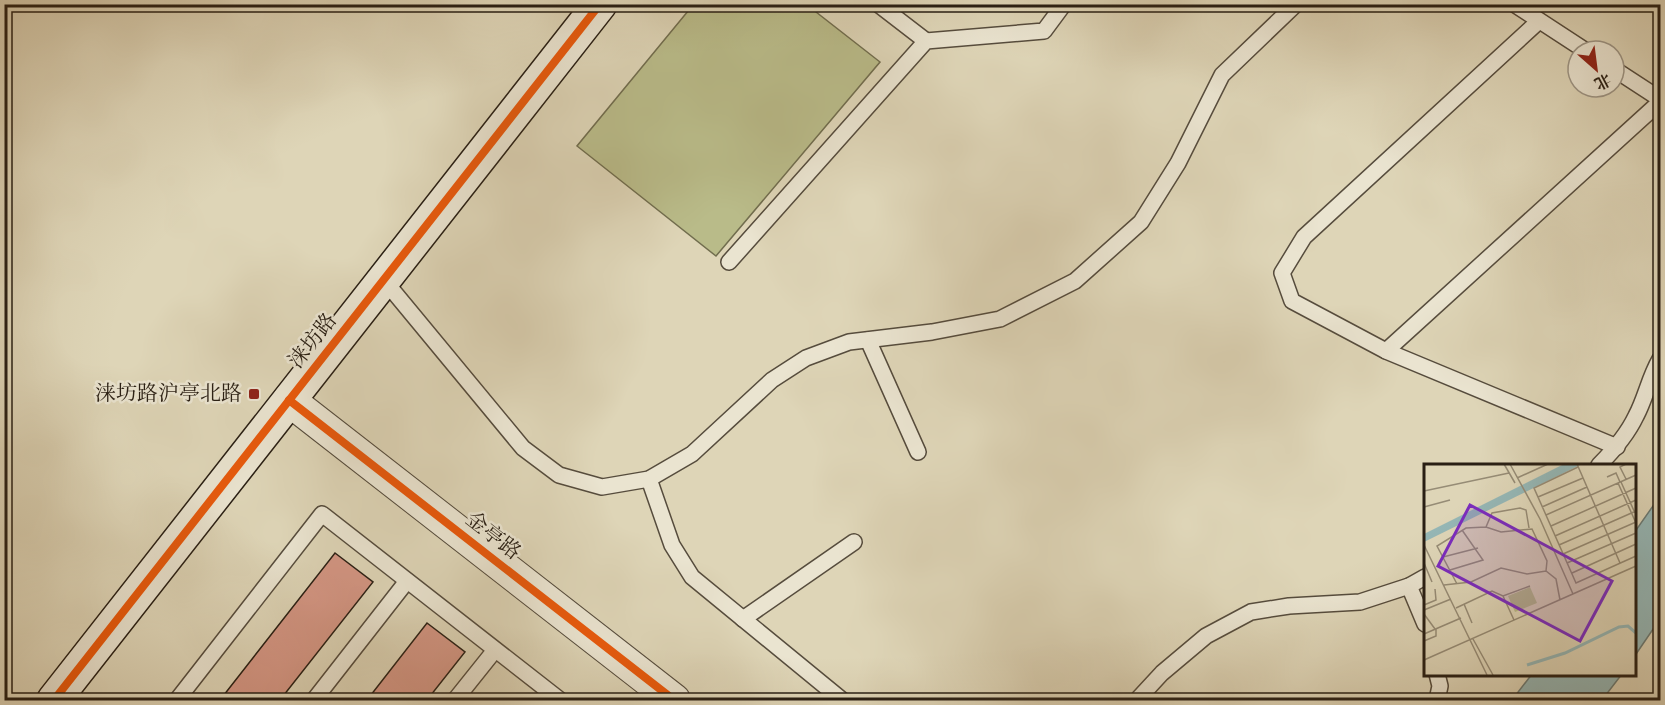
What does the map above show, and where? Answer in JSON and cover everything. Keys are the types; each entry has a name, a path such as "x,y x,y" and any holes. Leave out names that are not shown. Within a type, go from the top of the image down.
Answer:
{"street":[{"name":"涞坊路","path":"54,700 600,4"},
{"name":"金亭路","path":"290,400 674,700"}],"lane":[{"path":"878,4 926,41 1044,31 1064,4"},
{"path":"384,280 523,448 559,475 602,487 649,479 692,454 772,380 806,358 849,342 932,332 1000,319 1075,281 1141,222 1178,163 1222,75 1296,4"},
{"path":"1514,4 1567,39"},
{"path":"1539,21 1304,237 1282,273 1292,301 1386,351 1617,447"},
{"path":"729,262 926,41"},
{"path":"1386,351 1660,101 1626,77"},
{"path":"868,340 918,452"},
{"path":"1600,464 1617,447 1636,415 1651,375 1660,359"},
{"path":"649,479 672,545 692,577 842,700"},
{"path":"177,700 322,514 560,700"},
{"path":"743,619 854,542"},
{"path":"1137,700 1162,673 1206,636 1251,612 1289,606 1360,602 1409,586 1424,578"},
{"path":"314,700 407,581"},
{"path":"1409,586 1424,622"},
{"path":"455,700 495,650"},
{"path":"1437,675 1440,686 1437,700"}],"green space":[{"path":"693,5 807,5 880,62 716,256 577,146"}],"water":[{"path":"1660,496 1660,619 1635,656 1635,532"},
{"path":"1531,675 1621,675 1602,700 1512,700"}],"building":[{"path":"335,553 373,582 280,700 220,700"},
{"path":"427,623 465,652 427,700 367,700"}],"cycle path":[{"path":"54,700 600,4"},
{"path":"289,400 674,700"}],"place":[{"name":"涞坊路沪亭北路","path":"254,394"}]}
